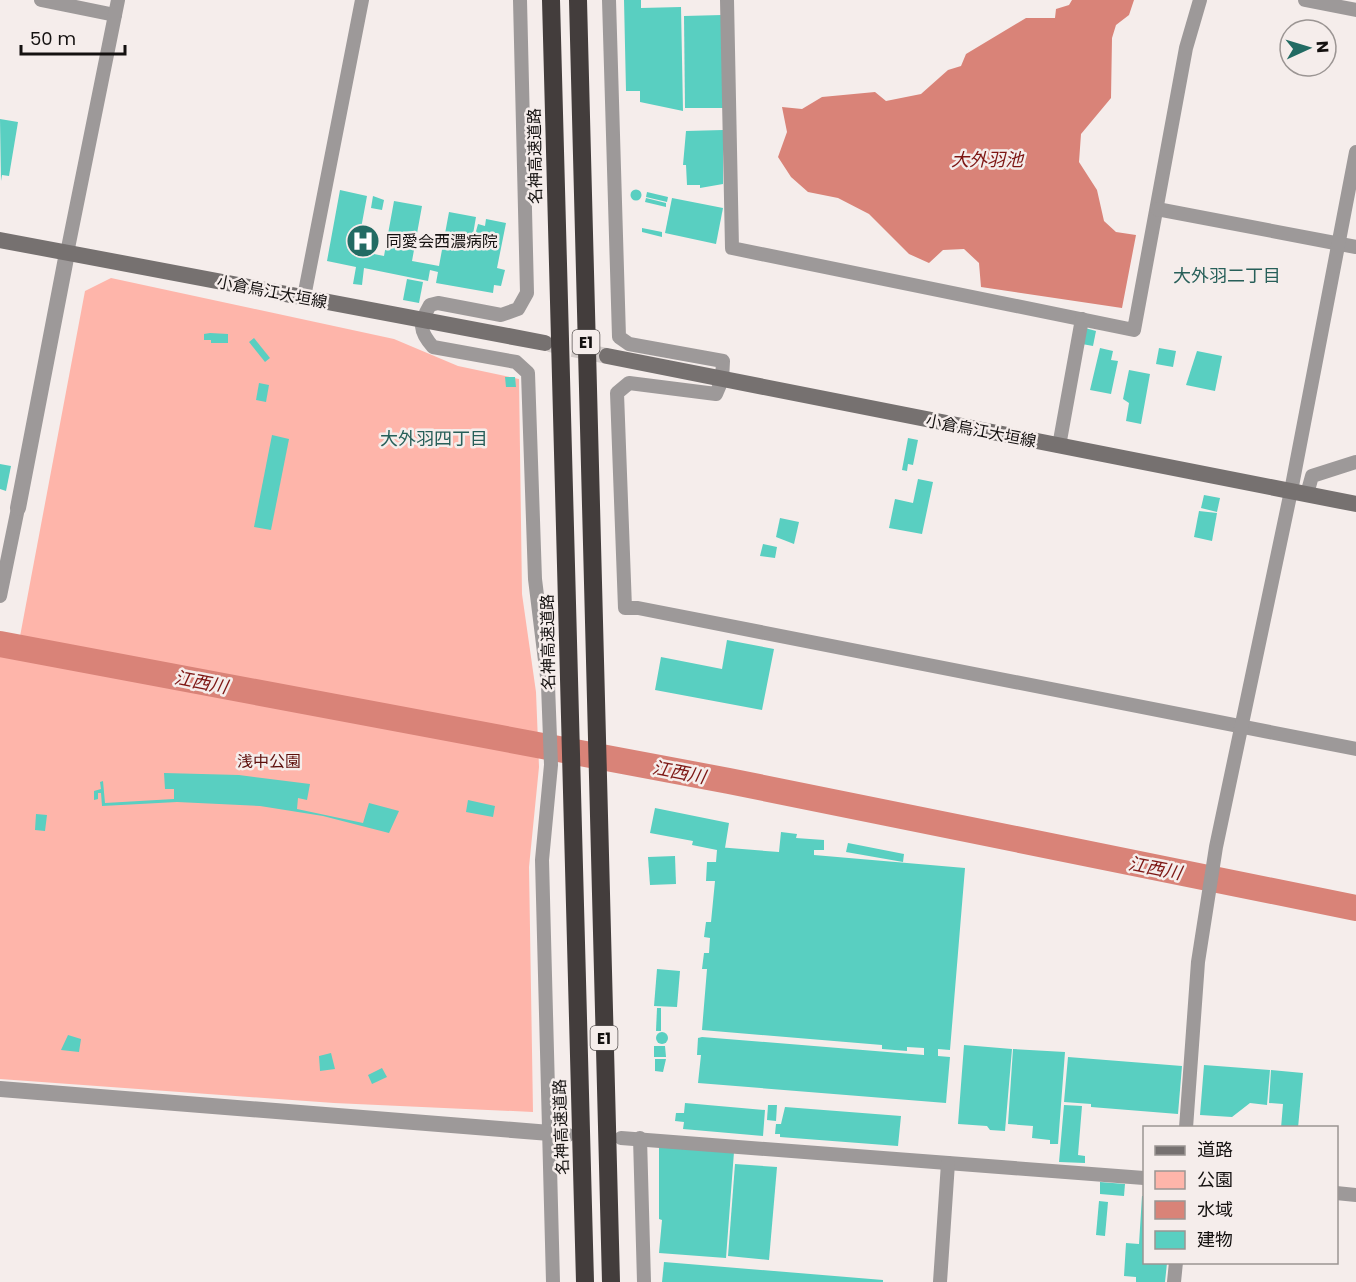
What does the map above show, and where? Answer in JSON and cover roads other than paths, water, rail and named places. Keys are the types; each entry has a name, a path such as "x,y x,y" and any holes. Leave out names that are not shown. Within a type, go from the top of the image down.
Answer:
{"highway":[{"name":"名神高速道路","path":"551,0 585,1282"},
{"name":"E1","path":"578,0 596,794 611,1282"}],"main road":[{"name":"小倉烏江大垣線","path":"0,240 545,343"},
{"name":"小倉烏江大垣線","path":"607,356 1356,504"}],"street":[{"path":"41,0 115,15"},
{"path":"0,596 118,0"},
{"path":"304,297 362,0"},
{"path":"520,0 527,293 518,309 501,315 438,303 430,305 421,321 421,333 433,347 516,362 528,373 535,579 548,685 551,765 542,860 553,1282"},
{"path":"609,0 619,337 629,344 723,362 722,380 716,394 629,383 617,393 625,608 638,608 783,635 1356,749"},
{"path":"727,0 732,248 1134,330 1186,48 1200,0"},
{"path":"1305,0 1356,10"},
{"path":"1186,1126 1198,962 1216,847 1241,726 1299,493 1338,244 1356,152"},
{"path":"1157,209 1356,247"},
{"path":"1059,446 1082,320"},
{"path":"1299,493 1312,476 1356,462"},
{"path":"0,1089 568,1135"},
{"path":"621,1138 1143,1178"},
{"path":"640,1138 645,1282"},
{"path":"940,1282 948,1162"},
{"path":"1338,1193 1356,1195"},
{"path":"1174,1282 1176,1264"}],"water":[{"name":"大外羽池","path":"1072,0 1134,0 1129,15 1116,25 1112,38 1111,98 1081,134 1079,162 1097,190 1104,221 1116,232 1136,235 1122,308 981,287 979,263 964,249 943,250 929,263 909,254 869,214 838,198 808,192 791,177 778,157 787,132 782,107 802,109 822,97 875,92 886,101 921,94 948,70 961,66 966,54 1026,18 1055,18 1056,9 1069,5"}],"waterway":[{"name":"江西川","path":"0,644 729,781 1356,908"}],"tunnel":[{"path":"549,344 607,356"}],"place":[{"name":"同愛会西濃病院","path":"363,241"}],"district":[{"name":"大外羽二丁目","path":"1227,275"},
{"name":"大外羽四丁目","path":"434,438"}],"park label":[{"name":"浅中公園","path":"269,761"}]}
